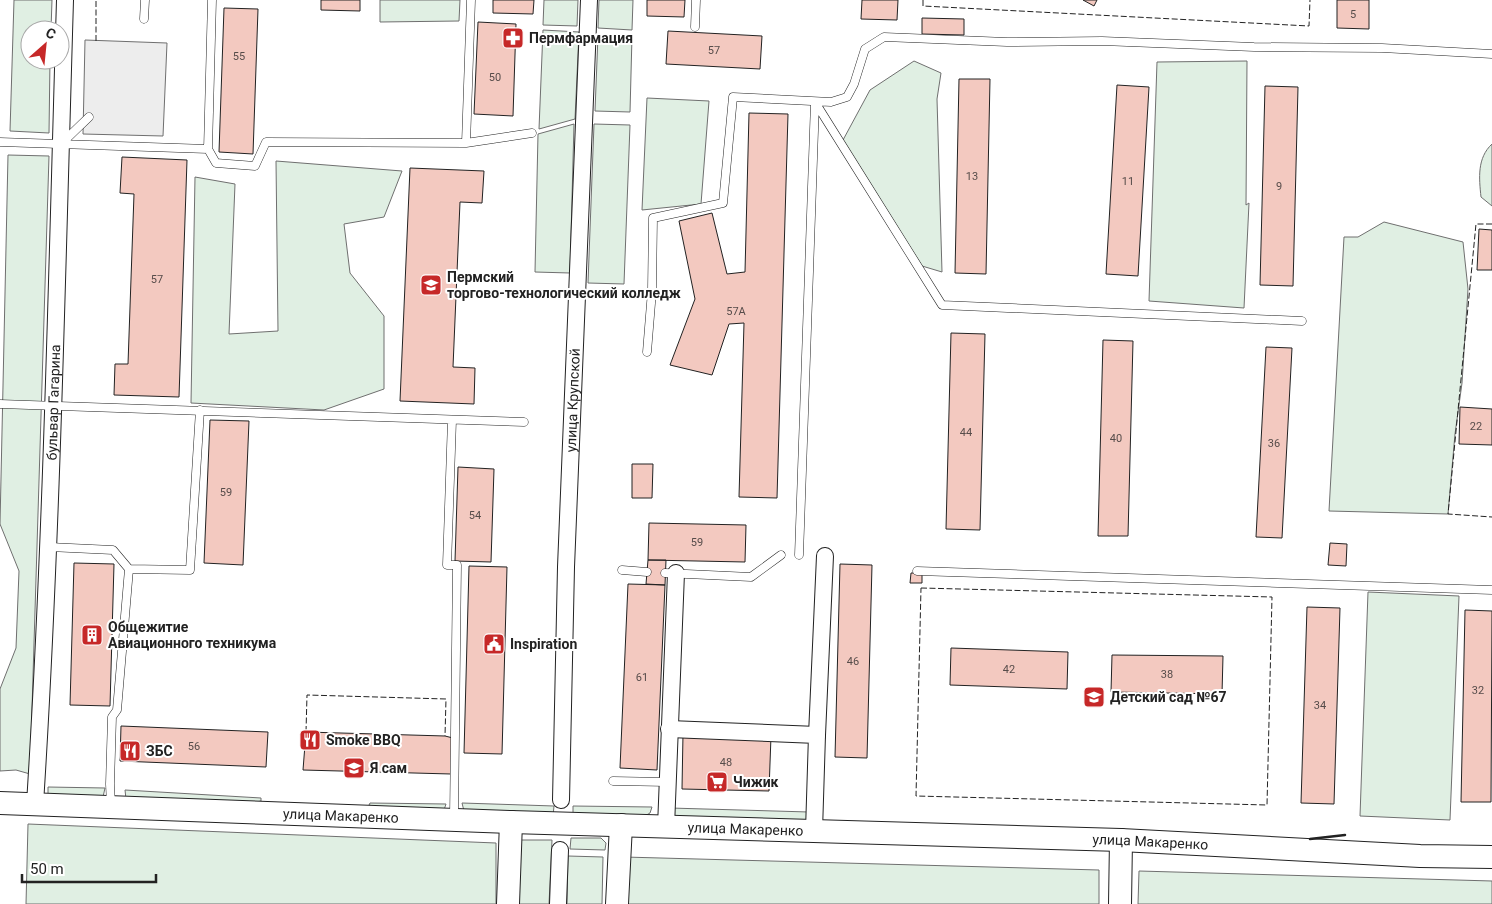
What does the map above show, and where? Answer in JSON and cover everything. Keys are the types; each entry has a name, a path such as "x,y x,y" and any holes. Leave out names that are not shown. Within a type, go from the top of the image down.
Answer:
{"main road":[{"name":"улица Макаренко","path":"0,803 511,822 1121,840 1420,856 1492,857"},
{"path":"508,904 511,822"},
{"path":"617,904 620,824"},
{"path":"1120,904 1121,840"}],"street":[{"name":"бульвар Гагарина","path":"35,804 42,718 49,547 65,0"},
{"name":"улица Крупской","path":"561,800 566,567 590,0"},
{"path":"814,831 825,556"},
{"path":"666,827 671,573"},
{"path":"669,729 817,735"},
{"path":"558,904 560,850"}],"lane":[{"path":"144,19 145,0"},
{"path":"212,0 208,149 216,163 255,166 266,142 466,143 532,133"},
{"path":"466,143 471,0"},
{"path":"695,27 696,0"},
{"path":"647,352 652,291 654,218 723,202 733,97 831,102 847,97 854,84 865,49 884,37 1007,42 1102,41 1254,47 1382,48 1492,54"},
{"path":"815,102 942,305 1302,321"},
{"path":"799,555 815,102"},
{"path":"61,144 89,117"},
{"path":"0,142 208,149"},
{"path":"0,404 524,422"},
{"path":"129,569 190,570 200,410"},
{"path":"452,420 447,565 457,565 454,820"},
{"path":"49,547 112,550 129,569 117,710 112,717 111,806"},
{"path":"671,573 751,577 782,555"},
{"path":"622,570 647,572"},
{"path":"917,571 1492,590"},
{"path":"613,781 667,782"}],"green space":[{"path":"14,0 52,0 51,20 20,20 20,70 50,70 49,133 10,131"},
{"path":"380,0 460,0 459,21 380,22"},
{"path":"544,0 578,0 577,26 543,25"},
{"path":"599,0 633,0 632,30 598,28"},
{"path":"543,30 579,32 575,119 539,129"},
{"path":"598,35 632,36 630,112 595,111"},
{"path":"914,61 941,73 937,99 942,272 922,266 843,140 870,90"},
{"path":"1247,61 1246,205 1249,203 1244,308 1149,301 1157,62"},
{"path":"647,98 709,101 701,204 642,210"},
{"path":"574,124 570,273 535,272 538,134"},
{"path":"594,124 630,125 624,284 588,283"},
{"path":"1492,144 1492,206 1481,197 1480,169 1481,162"},
{"path":"8,155 49,156 30,774 16,770 0,771 0,689 16,648 19,571 0,524"},
{"path":"276,161 402,171 384,217 344,224 350,273 384,316 384,389 324,410 191,403 195,177 235,184 229,334 278,331"},
{"path":"1384,222 1463,242 1468,289 1462,383 1455,434 1448,514 1329,511 1344,237 1358,237"},
{"path":"1368,592 1459,596 1450,820 1360,816"},
{"path":"48,787 105,788 103,797 48,796"},
{"path":"125,790 261,798 261,801 223,808 126,799"},
{"path":"370,803 446,804 444,810 405,813 369,805"},
{"path":"462,803 554,806 553,816 464,811"},
{"path":"573,806 652,807 650,813 643,817 573,815"},
{"path":"670,808 809,812 810,820 675,817"},
{"path":"28,824 496,843 496,904 26,904"},
{"path":"571,838 601,838 606,843 605,850 570,849"},
{"path":"521,840 552,840 549,904 518,904"},
{"path":"568,856 603,857 602,904 567,904"},
{"path":"624,857 1099,870 1099,904 624,904"},
{"path":"1139,871 1492,881 1492,904 1138,904"}],"shaded area":[{"path":"85,40 167,43 163,136 83,134"}],"building":[{"path":"321,0 360,0 360,11 321,10"},
{"path":"493,0 534,0 533,14 493,13"},
{"path":"647,0 685,0 684,17 647,16"},
{"path":"862,0 898,0 897,20 861,19"},
{"path":"1083,0 1097,0 1094,6"},
{"path":"1337,0 1369,0 1369,29 1337,28"},
{"path":"224,8 258,9 253,154 219,152"},
{"path":"922,18 964,19 964,35 922,34"},
{"path":"478,22 516,24 513,116 474,114"},
{"path":"668,31 762,36 760,69 666,64"},
{"path":"959,79 990,79 986,274 955,273"},
{"path":"1117,85 1149,87 1138,276 1106,274"},
{"path":"1265,86 1298,87 1293,286 1260,285"},
{"path":"749,113 788,114 777,498 739,497 744,323 729,324 712,375 670,365 695,299 679,221 712,213 727,274 745,272"},
{"path":"122,157 187,160 179,397 114,395 115,364 128,364 134,194 120,193"},
{"name":"Пермский торгово-технологический колледж","path":"410,168 484,171 482,203 460,202 453,367 475,368 474,404 400,401"},
{"path":"1479,229 1492,230 1492,270 1477,270"},
{"path":"951,333 985,334 980,530 946,529"},
{"path":"1103,340 1133,341 1128,536 1098,536"},
{"path":"1266,347 1292,348 1282,538 1256,537"},
{"path":"1460,407 1492,409 1492,445 1459,444"},
{"path":"210,420 249,421 243,565 204,563"},
{"path":"632,464 653,464 652,498 632,498"},
{"path":"458,467 494,469 491,562 455,561"},
{"path":"649,523 746,525 745,562 648,560"},
{"path":"1330,543 1347,544 1346,566 1328,565"},
{"path":"648,560 666,560 665,585 646,584"},
{"name":"Общежитие Авиационного техникума","path":"74,563 114,564 110,706 70,705"},
{"path":"840,564 872,565 867,758 835,757"},
{"path":"469,566 507,567 502,754 464,753"},
{"path":"911,573 922,573 922,583 910,583"},
{"path":"628,584 665,585 657,770 620,768"},
{"path":"1307,607 1340,608 1334,804 1301,803"},
{"path":"1465,610 1492,611 1491,802 1461,802"},
{"path":"951,648 1068,652 1067,689 950,685"},
{"path":"1112,655 1223,656 1222,694 1111,692"},
{"path":"121,726 268,732 266,767 120,761"},
{"path":"306,732 445,736 453,738 451,774 303,770"},
{"path":"683,734 771,736 769,791 682,789"}],"fence":[{"path":"96,0 96,41"},
{"path":"923,0 923,6 1309,26 1310,0"},
{"path":"1492,224 1476,224 1448,514 1492,517"},
{"path":"921,588 1272,597 1267,805 916,796 921,588"},
{"path":"306,732 307,695 446,699 445,736"}],"wall":[{"path":"1310,839 1345,835"}],"place":[{"name":"Пермфармация","path":"513,38"},
{"name":"Пермский торгово-технологический колледж","path":"431,285"},
{"name":"Общежитие Авиационного техникума","path":"92,635"},
{"name":"Inspiration","path":"494,644"},
{"name":"Детский сад №67","path":"1094,697"},
{"name":"Smoke BBQ","path":"310,740"},
{"name":"ЗБС","path":"130,751"},
{"name":"Я сам","path":"354,768"},
{"name":"Чижик","path":"717,782"}]}
